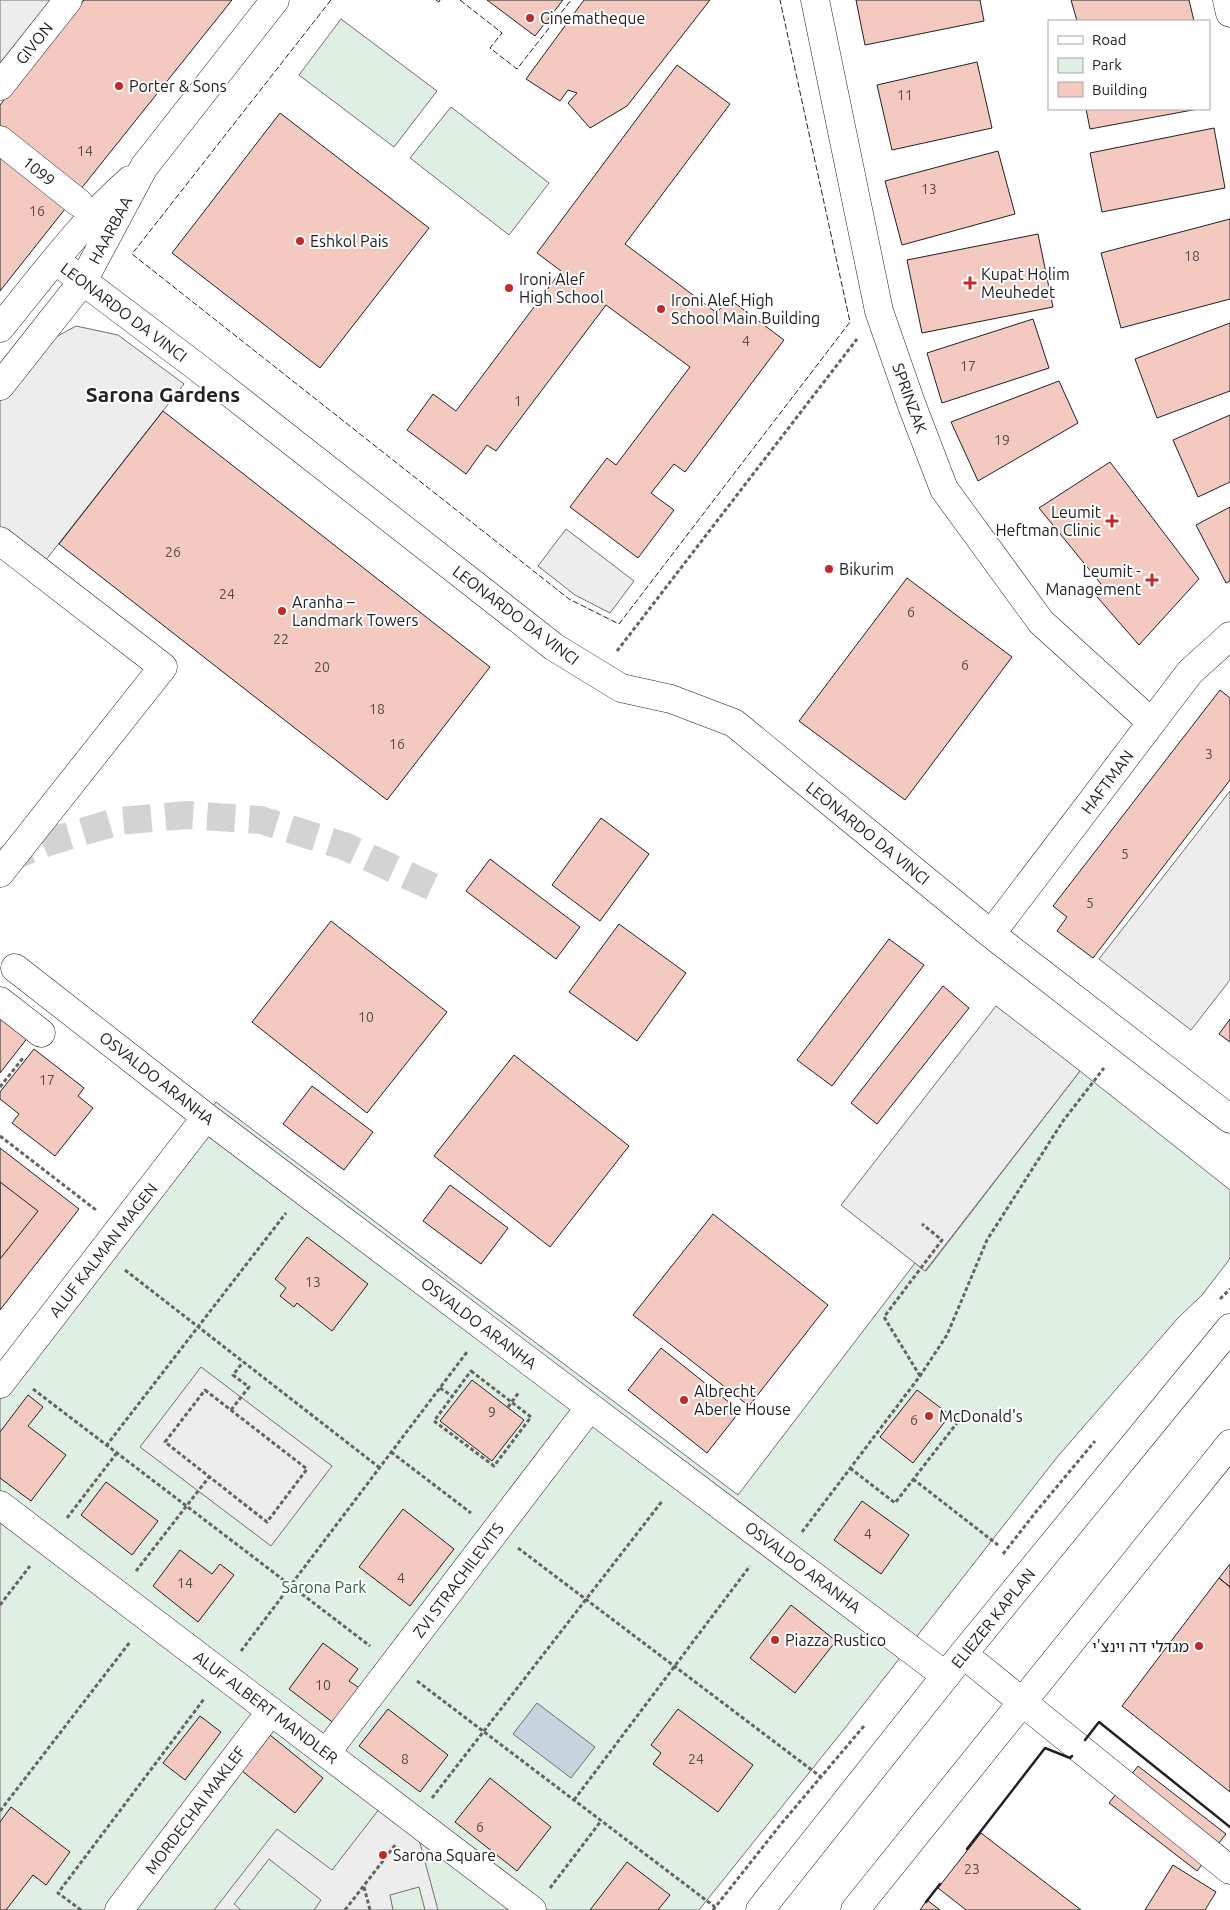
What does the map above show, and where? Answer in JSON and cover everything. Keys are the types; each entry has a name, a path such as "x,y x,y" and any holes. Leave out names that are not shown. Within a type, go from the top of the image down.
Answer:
{"street":[{"name":"GIVON","path":"0,86 68,0"},
{"name":"HAARBAA","path":"0,386 83,281 144,168 275,0"},
{"name":"SPRINZAK","path":"814,0 879,311 944,489 1042,622 1151,722"},
{"path":"1227,0 1230,13"},
{"name":"1099","path":"0,140 79,203"},
{"name":"HAARBAA","path":"0,328 103,204 144,168"},
{"name":"LEONARDO DA VINCI","path":"55,260 160,339 554,647 621,688 671,699 734,723 991,934 1230,1119"},
{"path":"0,541 163,667 0,873"},
{"name":"HAFTMAN","path":"991,934 1190,672 1230,636"},
{"name":"OSVALDO ARANHA","path":"15,968 206,1117 946,1676"},
{"path":"0,1002 41,1033"},
{"name":"ALUF KALMAN MAGEN","path":"5,1378 206,1117"},
{"name":"ELIEZER KAPLAN","path":"760,1910 963,1654 1230,1328"},
{"name":"ZVI STRACHILEVITS","path":"326,1753 590,1407"},
{"path":"855,1910 1230,1444"},
{"name":"ALUF ALBERT MANDLER","path":"0,1505 414,1821 538,1903"},
{"path":"963,1654 1230,1870"},
{"name":"MORDECHAI MAKLEF","path":"119,1910 271,1711"}],"path":[{"path":"599,675 879,311"},
{"path":"0,1087 41,1033"},
{"path":"574,1800 674,1666 850,1468 920,1376 947,1335 987,1240 1063,1121 1104,1068"},
{"path":"0,1136 120,1229"},
{"path":"106,1446 303,1190"},
{"path":"920,1376 884,1317 942,1240 922,1224"},
{"path":"102,1252 380,1468"},
{"path":"81,1910 58,1893 485,1328"},
{"path":"231,1410 249,1387 233,1375 243,1362"},
{"path":"471,1371 531,1417 494,1466 434,1421 452,1396 471,1371"},
{"path":"5,1378 106,1446 715,1908"},
{"path":"440,1388 452,1396"},
{"path":"205,1390 231,1410 308,1469 268,1522 165,1442 205,1390"},
{"path":"850,1468 895,1503 960,1419"},
{"path":"391,1452 821,1777"},
{"path":"118,1594 209,1476"},
{"path":"345,1910 682,1476"},
{"path":"914,1479 998,1545"},
{"path":"0,1811 148,1617"},
{"path":"538,1903 602,1821"},
{"path":"364,1886 370,1910"}],"green space":[{"path":"341,19 437,91 394,147 299,75"},
{"path":"451,107 549,183 509,235 410,158"},
{"name":"Sarona Park","path":"1080,1071 1230,1190 1229,1260 1202,1295 1178,1318 1058,1456 845,1728 699,1910 0,1910 0,1379 216,1102 738,1495 915,1263 926,1271"}],"shaded area":[{"path":"0,0 68,0 0,86"},
{"path":"76,326 118,335 184,384 38,570 0,541 0,386 25,354"},
{"path":"566,529 634,581 610,613 575,595 538,566"},
{"path":"1230,791 1230,980 1191,1030 1099,959"},
{"path":"996,1006 1080,1071 925,1271 841,1205"},
{"path":"201,1367 332,1466 271,1546 140,1447"},
{"path":"537,1703 595,1747 571,1778 513,1734"},
{"name":"Sarona Square","path":"387,1799 414,1821 438,1910 425,1910 419,1887 390,1895 393,1910 314,1910 321,1900 269,1859 234,1904 241,1910 214,1910 277,1829 332,1870"}],"building":[{"path":"84,0 232,0 80,190 0,126 0,105"},
{"name":"Cinematheque","path":"487,0 563,0 535,36"},
{"path":"584,0 710,0 627,106 590,128 568,103 577,93 568,90 560,101 526,79"},
{"path":"856,0 980,0 984,21 865,45"},
{"path":"1071,0 1189,0 1194,20 1077,20"},
{"path":"977,62 992,128 892,150 877,85"},
{"name":"Ironi Alef High School Main Building","path":"677,65 730,104 625,244 717,313 728,298 784,340 685,472 674,464 651,493 674,510 638,558 570,507 607,458 616,465 690,367 606,305 496,451 487,445 466,474 407,430 433,394 456,411 561,271 537,253"},
{"path":"1086,110 1193,110 1090,129"},
{"name":"Eshkol Pais","path":"280,113 429,228 320,368 172,253"},
{"path":"1214,128 1225,188 1102,212 1090,153"},
{"path":"998,151 1015,214 902,245 885,181"},
{"path":"0,157 65,209 0,291"},
{"path":"1230,219 1230,299 1121,328 1101,253"},
{"path":"1038,234 1053,307 922,333 907,260"},
{"path":"1033,319 1049,368 942,403 927,353"},
{"path":"1230,323 1230,391 1157,418 1135,359"},
{"path":"1059,381 1078,423 978,481 951,422"},
{"name":"Aranha – Landmark Towers","path":"163,411 490,667 387,800 59,544"},
{"path":"1230,415 1230,482 1198,497 1173,440"},
{"path":"1110,462 1199,579 1139,645 1092,591 1101,584 1039,508"},
{"path":"1230,507 1230,581 1226,583 1196,525"},
{"path":"907,578 1012,657 905,800 799,721"},
{"path":"1220,690 1230,698 1230,780 1093,958 1057,931 1067,917 1053,906"},
{"path":"601,818 649,854 600,921 552,885"},
{"path":"490,859 580,927 556,959 466,891"},
{"path":"331,921 447,1012 367,1113 252,1022"},
{"path":"619,924 686,973 637,1041 569,992"},
{"path":"889,939 924,965 832,1086 797,1060"},
{"path":"943,986 969,1008 877,1124 851,1103"},
{"path":"0,1013 29,1036 0,1073"},
{"path":"1230,1019 1230,1042 1219,1034"},
{"path":"34,1049 84,1088 78,1096 93,1108 55,1156 12,1123 19,1114 0,1099 0,1092"},
{"path":"514,1055 629,1146 550,1247 434,1156"},
{"path":"312,1086 373,1132 344,1170 283,1124"},
{"path":"0,1148 79,1209 0,1310"},
{"path":"0,1182 38,1211 0,1259"},
{"path":"450,1185 508,1228 481,1264 423,1221"},
{"path":"713,1214 828,1305 749,1406 633,1315"},
{"path":"307,1237 368,1284 332,1331 297,1303 294,1307 280,1296 286,1288 275,1279"},
{"name":"Albrecht Aberle House","path":"661,1348 740,1411 707,1453 628,1390"},
{"path":"472,1380 524,1420 492,1461 440,1421"},
{"path":"917,1390 950,1415 913,1463 880,1437"},
{"path":"28,1395 43,1407 28,1426 66,1455 31,1501 0,1478 0,1432"},
{"path":"106,1482 158,1521 132,1555 81,1515"},
{"path":"862,1501 909,1535 881,1574 834,1540"},
{"path":"403,1509 454,1549 410,1606 359,1567"},
{"path":"180,1550 212,1574 220,1564 234,1575 198,1622 153,1586"},
{"path":"1230,1564 1230,1587 1219,1578"},
{"name":"מגדלי דה וינצ'י","path":"1219,1578 1230,1587 1230,1792 1122,1706"},
{"path":"791,1605 836,1641 795,1693 750,1658"},
{"path":"323,1643 358,1669 349,1681 361,1689 335,1724 289,1689"},
{"path":"388,1709 448,1755 420,1792 359,1746"},
{"path":"678,1709 753,1765 718,1812 653,1764 661,1753 651,1745"},
{"path":"200,1716 221,1732 185,1780 163,1763"},
{"path":"270,1735 323,1778 295,1813 242,1771"},
{"path":"1138,1766 1226,1834 1197,1871 1109,1803"},
{"path":"490,1778 551,1827 517,1871 455,1822"},
{"path":"11,1807 70,1852 46,1885 33,1875 6,1910 0,1910 0,1822"},
{"path":"981,1833 1081,1910 966,1910 938,1888"},
{"path":"627,1862 670,1895 658,1910 590,1910"},
{"path":"1173,1865 1216,1892 1205,1910 1145,1910"},
{"path":"927,1900 940,1910 920,1910"}],"tunnel":[{"path":"4,860 48,842 119,821 187,815 261,820 344,846 435,888"}],"fence":[{"path":"331,0 132,254 569,599 619,624 850,322 780,0"},
{"path":"436,0 439,2 440,0"},
{"path":"460,0 502,33 490,48 517,69 571,0"}],"wall":[{"path":"1085,1740 1099,1722 1230,1827"},
{"path":"967,1849 1045,1748 1070,1758 1072,1756"},
{"path":"926,1902 940,1884"}],"place":[{"name":"Cinematheque","path":"530,18"},
{"name":"Porter & Sons","path":"119,86"},
{"name":"Eshkol Pais","path":"300,241"},
{"name":"Kupat Holim Meuhedet","path":"970,283"},
{"name":"Ironi Alef High School","path":"509,288"},
{"name":"Ironi Alef High School Main Building","path":"661,309"},
{"name":"Leumit Heftman Clinic","path":"1112,521"},
{"name":"Bikurim","path":"829,569"},
{"name":"Leumit - Management","path":"1152,580"},
{"name":"Aranha – Landmark Towers","path":"282,611"},
{"name":"Albrecht Aberle House","path":"684,1400"},
{"name":"McDonald's","path":"929,1416"},
{"name":"Piazza Rustico","path":"775,1640"},
{"name":"מגדלי דה וינצ'י","path":"1199,1646"},
{"name":"Sarona Square","path":"383,1855"}],"district":[{"name":"Sarona Gardens","path":"163,394"}]}
